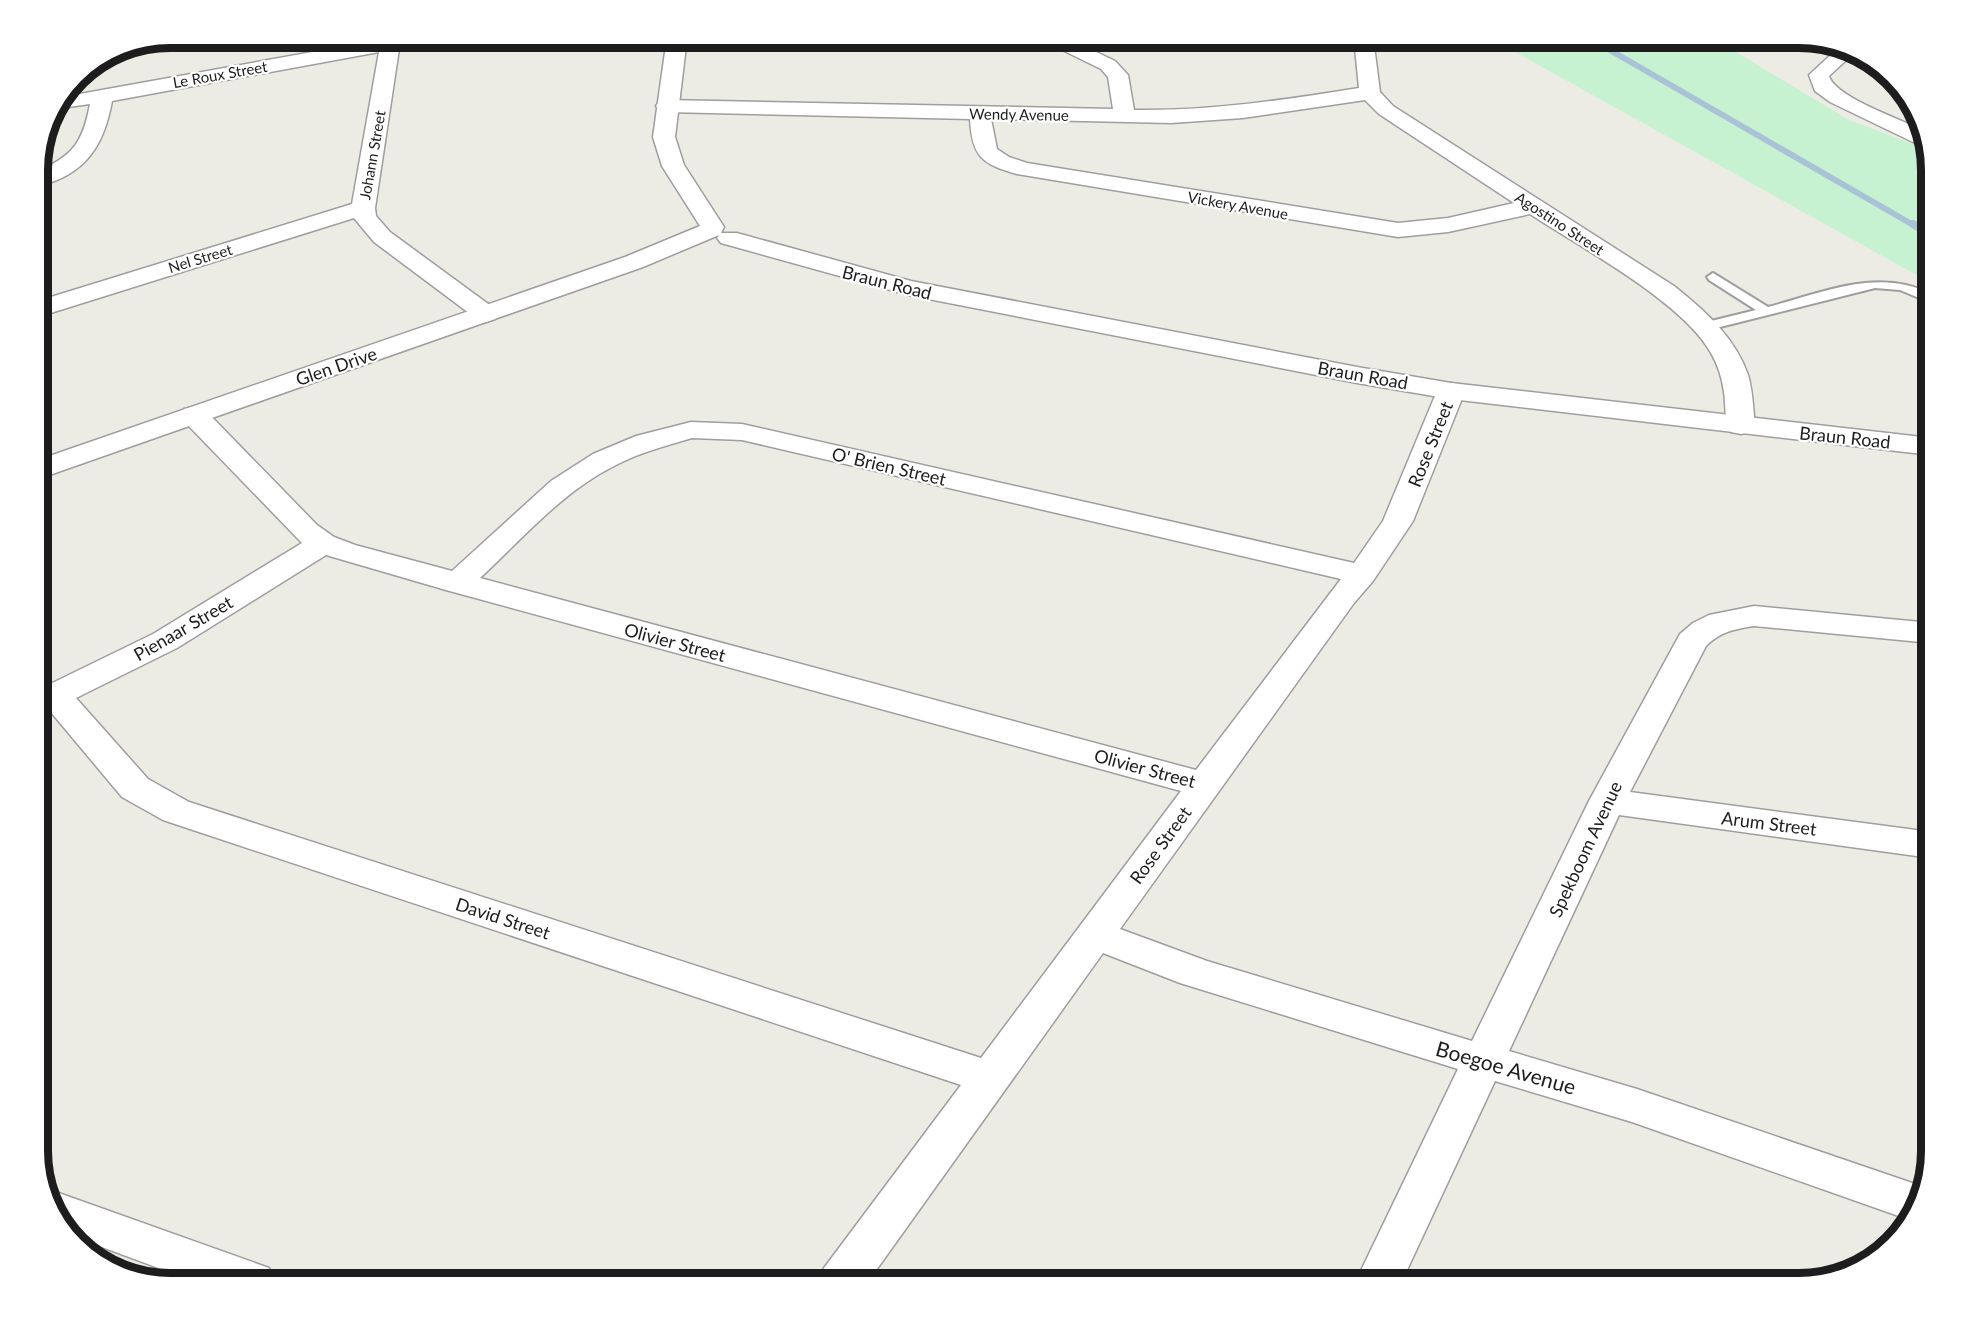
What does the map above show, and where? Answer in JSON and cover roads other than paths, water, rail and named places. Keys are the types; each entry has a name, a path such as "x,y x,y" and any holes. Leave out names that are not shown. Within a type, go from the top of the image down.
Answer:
{"street":[{"name":"Le Roux Street","path":"69,102 368,48"},
{"name":"Johann Street","path":"389,48 363,208 365,217 382,237 486,314"},
{"path":"675,48 666,106 664,137 667,153 673,166 694,195 727,231"},
{"path":"1072,48 1115,71 1121,80 1125,116"},
{"path":"1365,48 1370,93"},
{"path":"1840,56 1819,75 1822,87 1837,98 1916,135"},
{"name":"Wendy Avenue","path":"666,106 1194,117 1370,93"},
{"name":"Agostino Street","path":"1370,93 1386,110 1665,291 1704,327 1726,356 1734,374 1741,426"},
{"path":"48,174 62,167 92,142 102,96"},
{"name":"Vickery Avenue","path":"980,113 982,146 986,153 1007,164 1187,196 1398,230 1448,225 1533,206"},
{"name":"Nel Street","path":"48,306 363,208"},
{"name":"Braun Road","path":"727,231 803,259 908,288 1452,391 1921,446"},
{"name":"Glen Drive","path":"48,466 727,231"},
{"name":"Rose Street","path":"848,1273 1343,596 1362,574 1398,521 1452,391"},
{"name":"Olivier Street","path":"194,415 306,531 323,543 363,557 457,583 1205,785"},
{"name":"O' Brien Street","path":"457,583 577,475 646,442 691,430 742,432 1362,574"},
{"name":"Pienaar Street","path":"48,698 186,629 323,543"},
{"name":"Spekboom Avenue","path":"1383,1273 1607,801 1679,661 1692,641 1704,630 1720,622 1754,616 1921,632"},
{"name":"David Street","path":"48,701 135,788 176,812 992,1078"},
{"name":"Arum Street","path":"1607,801 1921,844"},
{"name":"Boegoe Avenue","path":"1095,935 1194,972 1637,1106 1910,1201"},
{"path":"66,1215 223,1273"}],"lane":[{"path":"1713,277 1766,311"},
{"path":"1704,327 1875,284 1897,283 1921,293"}],"waterway":[{"path":"1606,48 1915,226"},
{"path":"1913,224 1921,229"}]}
